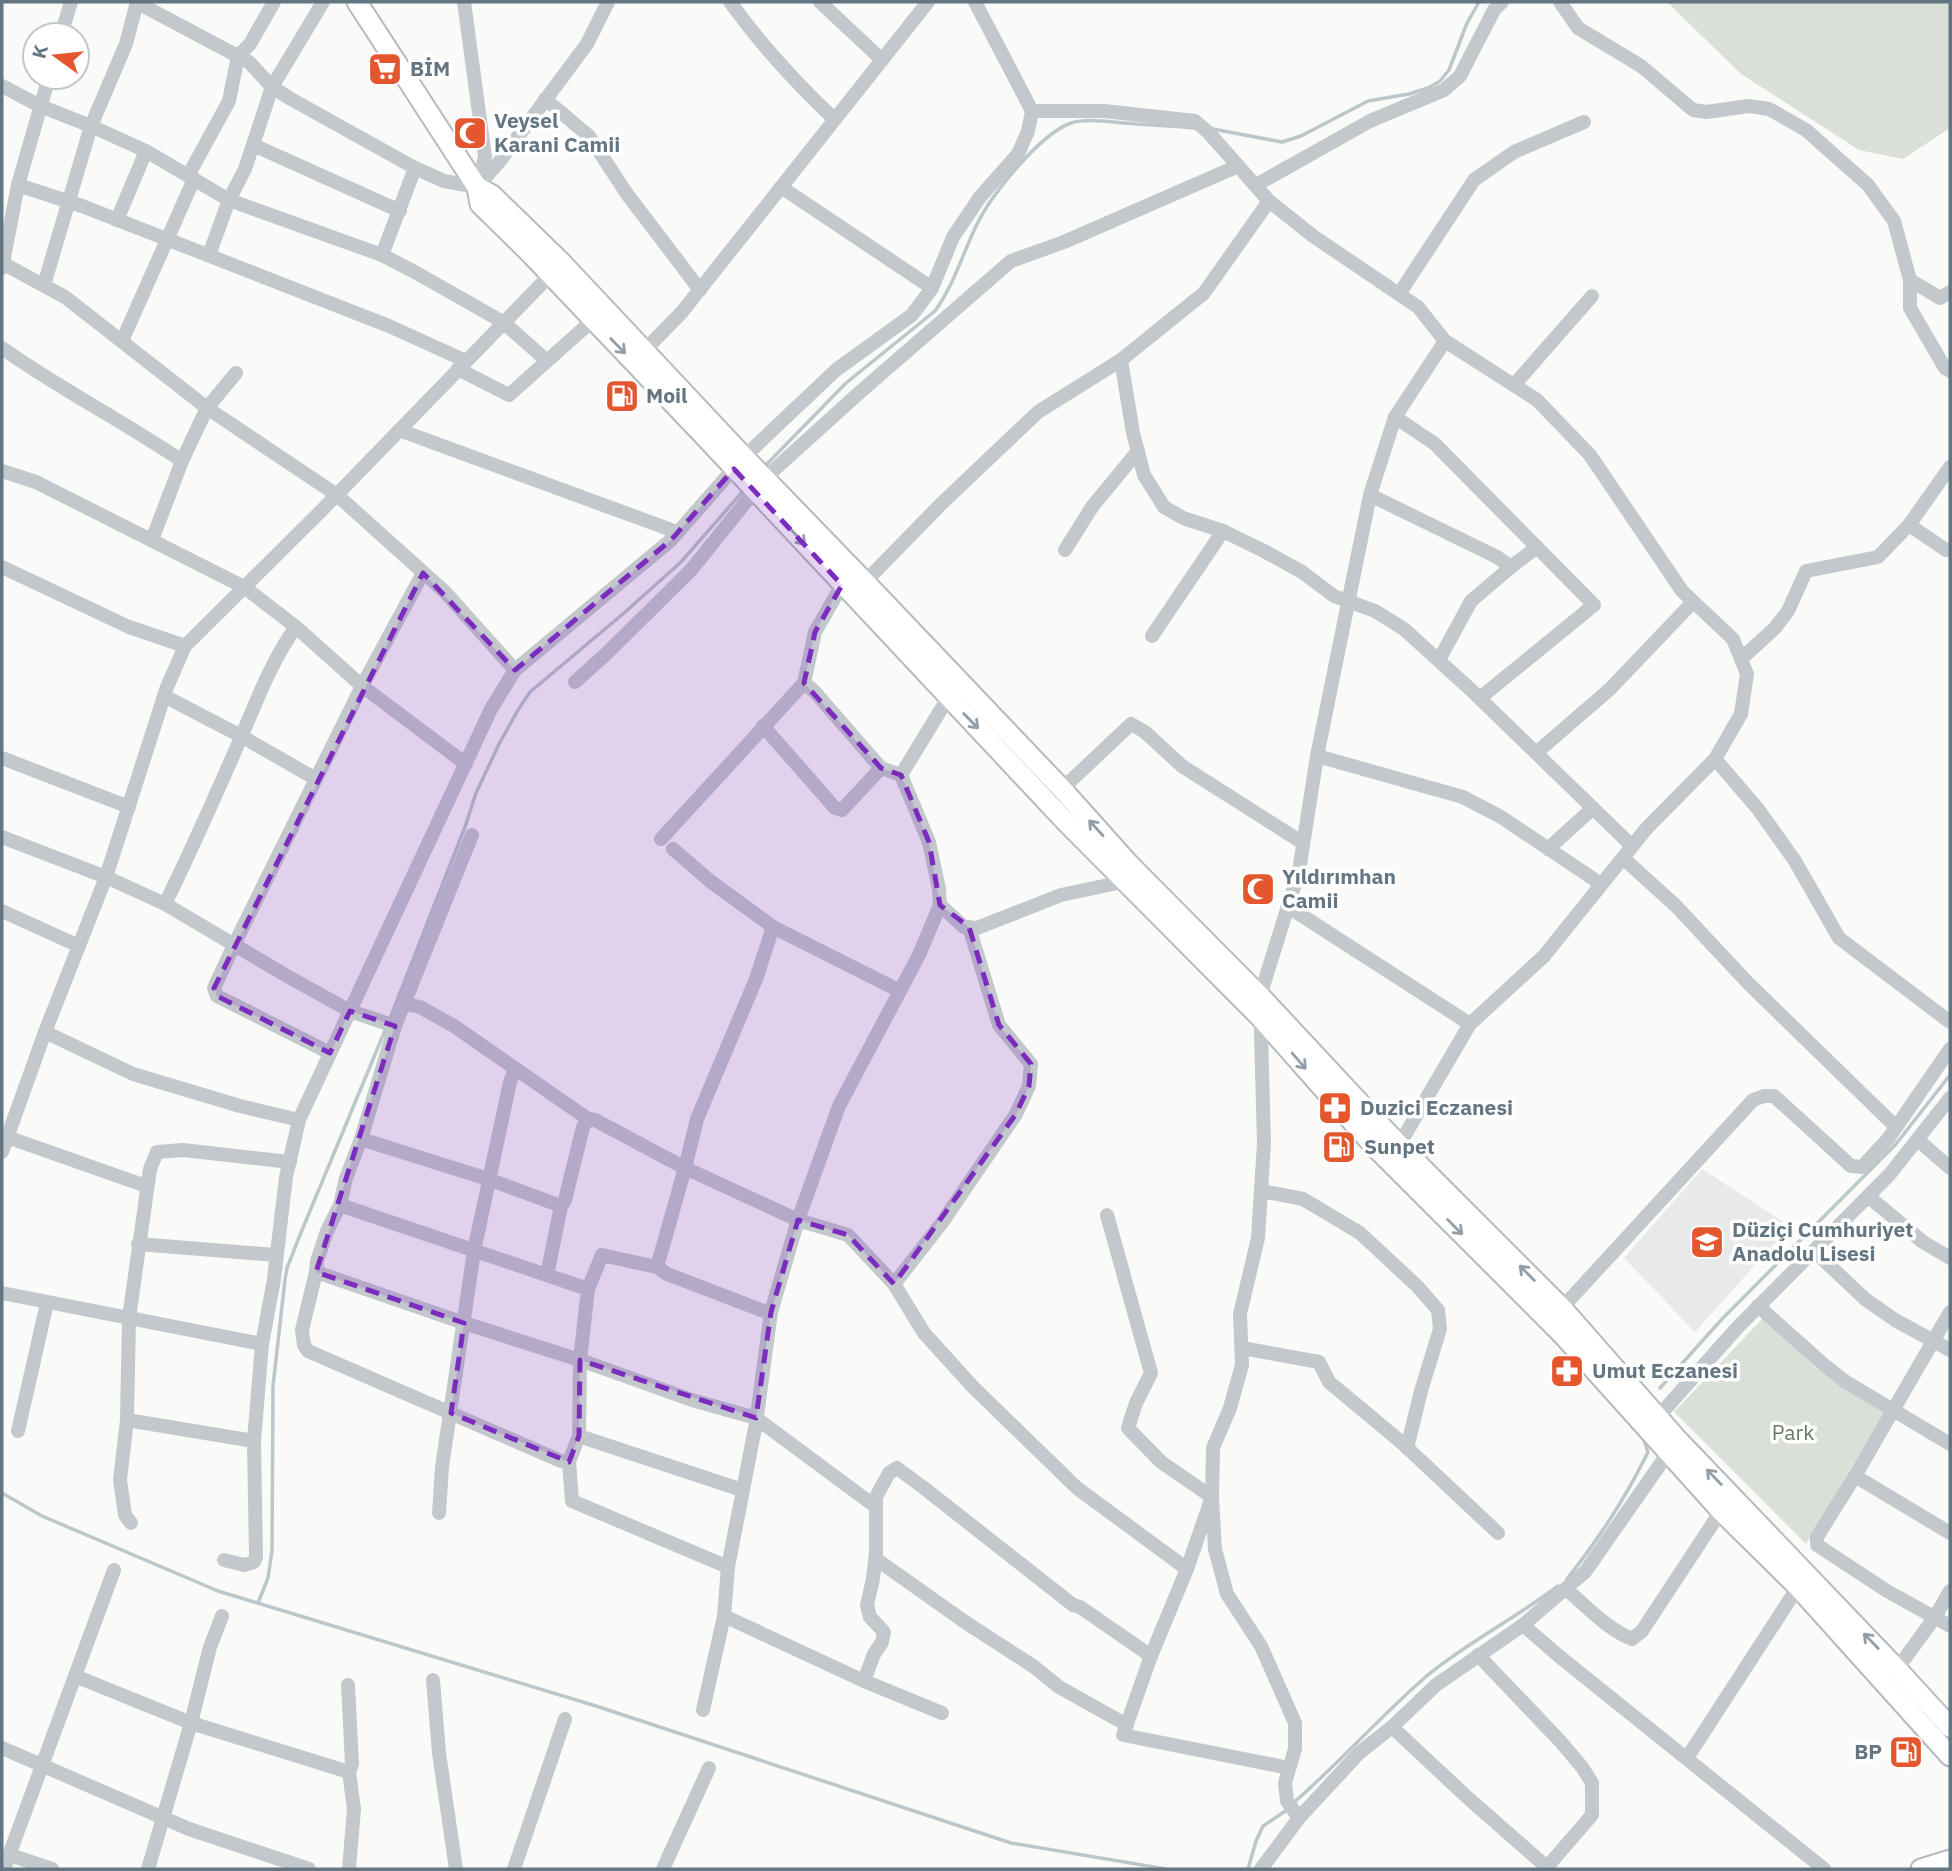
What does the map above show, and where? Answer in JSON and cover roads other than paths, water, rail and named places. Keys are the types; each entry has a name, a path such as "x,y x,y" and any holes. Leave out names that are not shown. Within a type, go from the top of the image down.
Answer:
{"main road":[{"path":"357,2 477,187 480,204 556,269 644,351 842,585 948,698 1065,821 1260,1017 1373,1145 1898,1668 1950,1727"},
{"path":"556,269 593,320 865,582 1062,789 1129,864 1260,996 1399,1144 1562,1308 1658,1417 1673,1445 1721,1511 1798,1587 1950,1756"},
{"path":"1921,1869 1950,1860"}],"street":[{"path":"65,21 71,2"},
{"path":"44,285 91,126 126,44 137,2 249,62 272,87 415,168 444,181 477,187"},
{"path":"122,341 191,178 229,102 238,56 250,44 274,2"},
{"path":"209,255 229,200 245,169 272,87 323,2"},
{"path":"464,2 485,157 477,187"},
{"path":"477,187 499,162 587,44 608,2"},
{"path":"730,2 754,35 805,92 834,119"},
{"path":"820,2 883,60"},
{"path":"644,351 682,312 928,2"},
{"path":"575,682 691,570 751,475 836,370 912,315 932,288 953,237 980,197 1018,154 1028,131 1032,111 975,2"},
{"path":"1256,186 1370,121 1444,90 1460,76 1494,10 1503,2"},
{"path":"1560,2 1578,28 1641,66 1693,110 1706,112 1749,106 1769,109 1806,130 1868,185 1894,221 1910,280 1910,308 1945,368 1950,371"},
{"path":"2,86 40,106 146,152 229,200 382,256 413,271 503,322 546,360"},
{"path":"45,91 18,185 2,265 65,297 206,408 337,495 444,592 515,670"},
{"path":"545,99 589,136 627,194 699,290"},
{"path":"1032,111 1104,111 1195,121 1209,133 1269,201 1313,236 1418,307 1446,341 1537,400 1590,455 1682,591 1733,639 1747,674 1741,714 1715,759 1646,829 1544,956 1470,1024 1399,1144"},
{"path":"1399,294 1474,180 1514,152 1584,122"},
{"path":"253,145 400,211"},
{"path":"117,220 146,152"},
{"path":"224,1560 244,1565 254,1562 256,1557 254,1441 262,1345 299,1120 491,709 515,670 671,540 677,532 859,393 1011,261 1065,242 1238,166"},
{"path":"382,256 415,168"},
{"path":"18,185 117,220 390,326 462,365 509,395 593,320"},
{"path":"781,187 932,288"},
{"path":"865,582 940,505 1038,412 1121,360 1204,293 1269,201"},
{"path":"2,1152 45,1032 106,877 164,696 185,646 337,495 556,269"},
{"path":"1910,280 1940,298 1950,292"},
{"path":"1514,385 1592,296"},
{"path":"1293,1810 1285,1783 1295,1749 1295,1723 1261,1646 1227,1594 1215,1549 1212,1497 1213,1448 1230,1408 1242,1365 1240,1314 1258,1238 1264,1143 1260,996 1299,871 1317,756 1370,495 1395,417 1446,341"},
{"path":"2,348 43,377 141,433 182,461"},
{"path":"1121,360 1133,433 1144,475 1164,507 1183,518 1223,531 1264,551 1302,572 1334,596 1374,611 1404,629 1480,698 1593,808 1627,852 1748,983 1896,1127"},
{"path":"152,540 182,461 206,408 236,373"},
{"path":"1395,417 1435,444 1594,605 1480,698"},
{"path":"399,430 677,532"},
{"path":"1065,550 1092,507 1138,451"},
{"path":"1741,659 1775,628 1788,611 1806,571 1878,557 1909,525 1950,467"},
{"path":"2,471 36,482 244,587 296,627 362,686 466,764"},
{"path":"1370,495 1497,557 1511,567"},
{"path":"1909,525 1950,550"},
{"path":"1152,636 1223,531"},
{"path":"1439,660 1471,601 1537,547"},
{"path":"2,567 129,627 185,646"},
{"path":"330,1053 217,996 214,988 362,686 423,573"},
{"path":"661,839 804,682 815,632 842,585"},
{"path":"1536,753 1610,689 1693,601"},
{"path":"165,904 285,642 296,627"},
{"path":"703,1710 724,1616 728,1567 756,1418 771,1312 798,1220 839,1106 919,955 940,905 929,842 901,775 881,768 804,682"},
{"path":"164,696 316,779"},
{"path":"901,775 948,698"},
{"path":"1062,789 1131,724 1182,766 1303,843"},
{"path":"763,726 835,808 842,810 881,768"},
{"path":"1317,756 1463,797 1501,817 1601,884"},
{"path":"2,758 129,807"},
{"path":"1715,759 1758,808 1795,861 1839,938 1950,1022"},
{"path":"1548,849 1593,808"},
{"path":"472,835 405,1004 389,1024 361,1139 345,1178 340,1205 327,1231 317,1261 302,1330 304,1345 308,1351 561,1461 569,1462"},
{"path":"2,837 106,877 165,904 350,1011 389,1024"},
{"path":"673,849 710,881 774,927 900,991"},
{"path":"940,905 964,927 977,928 1061,895 1127,881"},
{"path":"1287,906 1470,1024"},
{"path":"2,911 79,946"},
{"path":"657,1267 697,1119 756,979 774,927"},
{"path":"894,1284 941,1224 1016,1114 1030,1086 1031,1065 999,1025 969,927"},
{"path":"405,1004 420,1007 454,1026 588,1118 685,1168 798,1220 848,1236 894,1284 924,1334 974,1387 1077,1488 1187,1569"},
{"path":"45,1032 133,1074 240,1106 299,1120"},
{"path":"1562,1308 1753,1100 1774,1096 1851,1166 1862,1167 1888,1139 1950,1049"},
{"path":"439,1513 442,1467 474,1251 488,1179 515,1069"},
{"path":"1658,1417 1758,1306 1891,1174 1950,1098"},
{"path":"547,1275 561,1206 588,1118"},
{"path":"7,1137 146,1186"},
{"path":"361,1139 488,1179 561,1206"},
{"path":"1918,1140 1950,1168"},
{"path":"131,1523 125,1515 120,1480 127,1420 128,1318 146,1186 157,1152 183,1150 290,1162"},
{"path":"1261,1191 1303,1199 1360,1233 1418,1287 1438,1310 1440,1329 1421,1391 1408,1448"},
{"path":"1869,1197 1923,1242 1950,1258"},
{"path":"340,1205 588,1289"},
{"path":"1107,1215 1152,1373 1136,1403 1128,1428 1161,1462 1212,1497"},
{"path":"138,1244 276,1255"},
{"path":"1814,1251 1865,1299 1895,1320 1950,1350"},
{"path":"728,1567 572,1501 569,1462 579,1436 580,1360 588,1289 602,1255 657,1267 667,1274 771,1312"},
{"path":"316,1272 692,1400 756,1418 876,1507"},
{"path":"2,1293 262,1345"},
{"path":"18,1431 47,1303"},
{"path":"1758,1306 1846,1382 1950,1444"},
{"path":"1950,1312 1817,1537 1817,1545 1887,1591 1950,1626"},
{"path":"1242,1348 1319,1362 1329,1382 1408,1448 1498,1533"},
{"path":"127,1420 254,1441"},
{"path":"579,1436 741,1490"},
{"path":"1261,1869 1293,1810 1392,1727 1436,1685 1523,1625 1585,1572 1673,1445"},
{"path":"863,1681 884,1632 870,1617 867,1605 876,1559 876,1497 889,1474 897,1468 1073,1605 1080,1607 1151,1656"},
{"path":"1855,1476 1950,1533"},
{"path":"1212,1497 1123,1735 1289,1768"},
{"path":"1566,1589 1600,1618 1632,1639 1642,1631 1721,1511"},
{"path":"876,1559 1033,1666 1059,1687 1127,1725"},
{"path":"52,1869 7,1862 114,1570"},
{"path":"1687,1758 1798,1587"},
{"path":"1898,1668 1935,1617 1950,1591"},
{"path":"148,1869 191,1723 210,1647 222,1616"},
{"path":"724,1616 863,1681 942,1713"},
{"path":"1523,1625 1824,1869"},
{"path":"1392,1727 1548,1868 1592,1815 1592,1783 1582,1766 1560,1741 1478,1655"},
{"path":"75,1676 191,1723 349,1772"},
{"path":"433,1680 439,1753 456,1869"},
{"path":"348,1685 352,1764 349,1772 354,1809 349,1869"},
{"path":"514,1869 565,1719"},
{"path":"2,1748 189,1829 309,1869"},
{"path":"663,1869 709,1768"}],"waterway":[{"path":"1213,129 1282,142 1301,136 1368,101 1428,88 1440,81 1449,70 1467,23 1479,2"},
{"path":"763,468 846,383 935,311 953,280 984,211 1018,166 1045,139 1071,123 1084,121 1195,128"},
{"path":"389,1021 476,793 499,744 530,692 681,562 744,490"},
{"path":"258,1603 268,1578 272,1551 273,1386 287,1268 386,1028"},
{"path":"1660,1388 1722,1319 1896,1144 1950,1075"},
{"path":"1567,1579 1590,1549 1640,1469 1648,1452 1643,1438"},
{"path":"2,1493 42,1516 218,1591 596,1706 1011,1843 1166,1869"},
{"path":"1292,1804 1429,1674 1558,1586"},
{"path":"1248,1869 1263,1826 1287,1810"}],"place":[{"name":"BİM","path":"385,69"},
{"name":"Veysel Karani Camii","path":"470,133"},
{"name":"Moil","path":"622,396"},
{"name":"Yıldırımhan Camii","path":"1258,889"},
{"name":"Duzici Eczanesi","path":"1335,1108"},
{"name":"Sunpet","path":"1339,1147"},
{"name":"Düziçi Cumhuriyet Anadolu Lisesi","path":"1707,1242"},
{"name":"Umut Eczanesi","path":"1567,1371"},
{"name":"BP","path":"1906,1752"}],"park label":[{"name":"Park","path":"1793,1433"}]}
